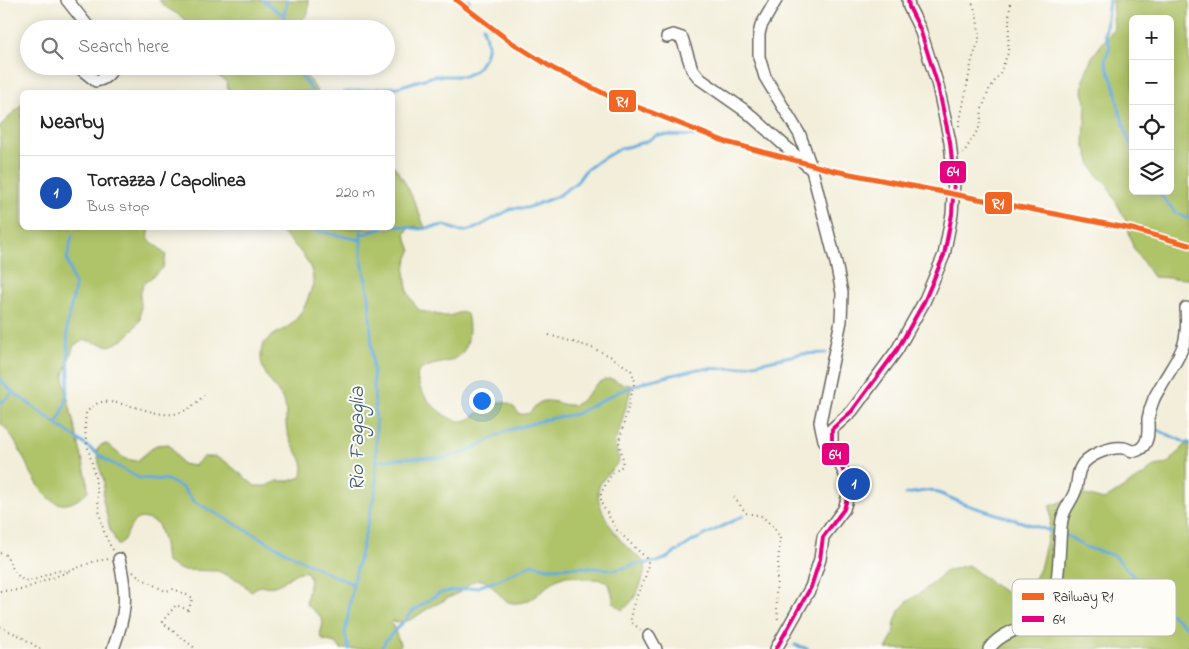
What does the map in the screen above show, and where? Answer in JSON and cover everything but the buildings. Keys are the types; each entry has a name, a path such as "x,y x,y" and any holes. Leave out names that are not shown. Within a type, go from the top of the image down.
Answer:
{"street":[{"path":"67,0 83,20"},
{"path":"776,0 758,34 759,58 765,77 800,135 812,170 842,293 841,321 820,422 824,440 835,454"},
{"path":"776,649 784,639 811,587 820,559 824,537 844,509 849,492 847,479 832,447 832,429 852,410 897,350 924,302 944,254 952,214 954,181 950,142 938,86 920,29 909,7 908,0"},
{"path":"667,38 673,35 682,38 692,69 700,79 747,112 812,170"},
{"path":"88,75 96,81 103,80 109,75"},
{"path":"1056,579 1063,513 1077,487 1080,468 1092,454 1124,448 1131,451 1139,449 1146,441 1149,432 1148,418 1153,399 1181,354 1187,340 1186,308"},
{"path":"113,649 125,609 124,581 119,559"},
{"path":"989,649 994,642 1012,632"},
{"path":"649,636 656,649"}],"path":[{"path":"958,129 972,60 979,41 976,12 971,0"},
{"path":"962,155 980,126 982,108 1008,53 1010,0"},
{"path":"550,335 590,347 610,356 631,370 635,381 619,442 623,459 622,466 611,475 601,493 601,503 616,530 648,560 649,570 630,613 631,622 649,636"},
{"path":"119,559 107,542 100,521 94,474 84,427 86,413 100,402 111,402 152,412 181,414 195,405 204,395"},
{"path":"734,497 746,513 762,516 775,528 780,538 776,592 777,621 784,639"},
{"path":"0,553 6,556 15,573 24,581 34,580 56,571 72,570"},
{"path":"0,591 21,590 95,561 119,559"},
{"path":"134,572 141,578 164,590 174,589 193,598 188,610 176,605 162,622 196,649"},
{"path":"0,627 20,636 40,649"}],"green space":[{"path":"159,0 309,0 308,13 302,20 185,20"},
{"path":"1112,0 1189,0 1189,279 1153,277 1133,247 1126,221 1108,186 1092,167 1084,143 1086,105 1082,92 1083,80 1092,57 1114,28"},
{"path":"217,75 306,75 317,90 228,90 226,81"},
{"path":"20,106 20,230 150,230 148,239 166,255 163,268 143,284 140,296 140,320 123,340 110,346 85,340 74,345 64,375 65,386 87,479 88,491 72,503 58,503 47,496 36,482 10,433 0,423 0,126"},
{"path":"395,167 416,205 426,230 414,226 409,228 405,234 411,251 406,263 405,276 408,293 416,307 421,311 444,316 461,312 467,314 469,334 462,353 457,358 430,366 418,372 420,388 440,412 448,417 463,421 473,417 489,404 503,402 514,407 519,414 527,414 538,404 545,401 568,405 577,404 598,383 604,380 611,379 632,386 618,435 614,442 619,460 601,483 598,494 602,511 612,528 623,543 646,564 638,590 627,606 622,610 614,604 610,587 605,581 601,580 567,576 556,580 528,600 513,603 503,598 490,584 479,580 472,582 460,592 414,618 398,622 391,621 400,644 399,649 341,649 336,643 323,640 320,635 323,623 321,617 306,604 310,579 307,572 298,572 279,584 259,587 251,592 240,581 218,571 181,570 166,562 164,543 158,524 141,518 133,523 118,546 110,529 103,500 104,481 97,450 101,445 107,444 125,459 137,461 156,445 169,444 182,464 194,466 203,457 215,457 226,462 255,486 266,486 277,481 289,481 302,477 302,462 287,431 285,404 267,376 261,357 261,351 266,341 292,324 302,311 313,283 313,275 306,259 277,230 395,230"},
{"path":"1189,441 1189,649 886,649 893,635 899,611 907,602 946,571 968,565 1012,596 1012,636 1176,636 1176,579 1035,579 1040,569 1049,531 1051,519 1050,506 1081,494 1104,500 1145,474 1154,466 1167,464"}],"waterway":[{"path":"263,0 284,16"},
{"path":"284,20 287,0"},
{"path":"1109,0 1105,35 1110,46 1105,59 1129,141"},
{"name":"Rio Fagaglia","path":"366,90 398,87 434,76 465,76 476,70 485,57 488,45 483,27"},
{"path":"301,75 312,90"},
{"path":"395,225 420,229 445,225 459,231 466,231 476,228 513,208 527,208 558,196 577,182 585,171 619,149 645,142 657,135 702,136"},
{"path":"1160,195 1176,213 1189,219"},
{"path":"311,230 361,240"},
{"name":"Rio Fagaglia","path":"349,649 345,634 353,584 376,489 376,425 369,297 361,256 361,230"},
{"path":"361,235 377,230"},
{"path":"57,423 65,406 69,377 67,326 75,287 67,259 72,236"},
{"path":"376,461 406,458 447,458 468,451 506,431 548,419 576,414 618,392 647,381 698,369 736,368 800,354 826,353"},
{"path":"0,377 3,383 13,392 106,460 139,478 168,480 183,488 193,501 292,555 353,584"},
{"path":"0,404 13,392"},
{"path":"1153,428 1189,444"},
{"path":"906,494 931,490 967,505 1070,537 1085,547 1115,556 1136,579"},
{"path":"381,649 386,640 413,611 440,593 477,587 496,581 532,564 548,568 582,567 616,570 637,564 657,562 693,541 743,516"},
{"path":"1176,618 1189,629"},
{"path":"795,645 808,649"}],"rail line":[{"name":"R1","path":"456,0 508,40 554,69 607,95 726,142 835,171 1132,229 1189,245"}],"transit line":[{"name":"64","path":"776,649 811,587 820,559 823,537 844,509 849,492 847,479 832,447 832,429 852,411 897,350 924,302 944,255 952,214 954,181 950,142 938,86 920,29 909,7 908,0"}],"place":[{"name":"Torrazza / Capolinea","path":"854,484"}]}
